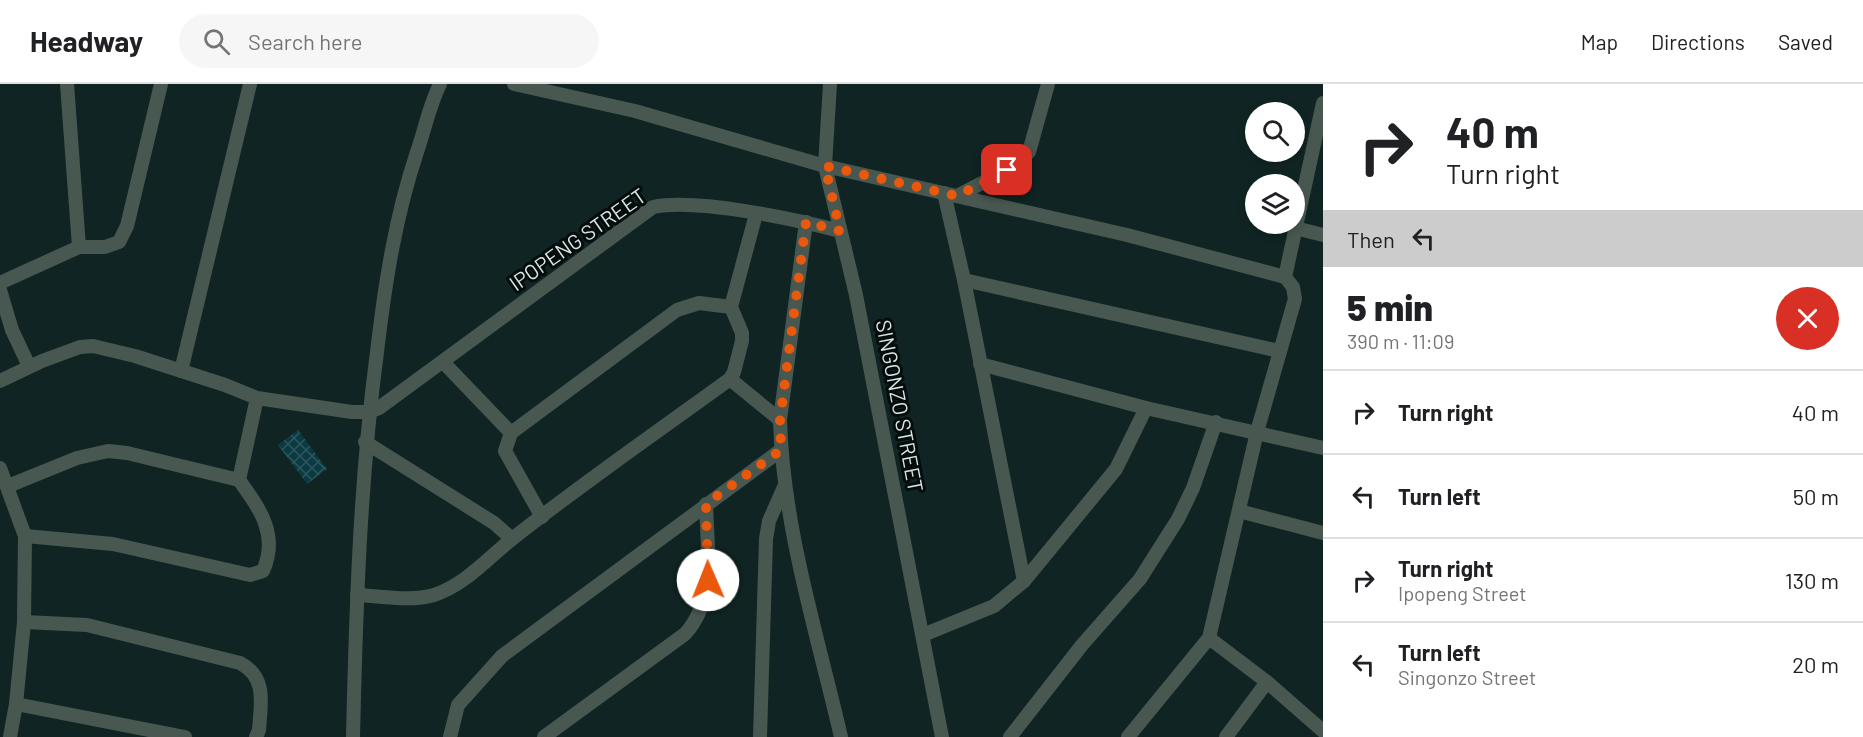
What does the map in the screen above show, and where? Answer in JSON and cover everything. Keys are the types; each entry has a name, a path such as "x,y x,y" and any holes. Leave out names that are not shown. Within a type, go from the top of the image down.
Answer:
{"street":[{"path":"67,84 79,247"},
{"path":"0,283 79,247 112,246 124,236 161,84"},
{"path":"181,371 250,84"},
{"path":"353,737 365,442 393,237 403,193 430,104 440,84"},
{"path":"513,84 635,111 825,166 1127,235 1285,277 1293,286 1294,299 1257,432 1209,638 1128,737"},
{"name":"SINGONZO STREET","path":"830,84 825,166 856,295 942,737"},
{"path":"950,194 1007,170 1029,152 1048,84"},
{"path":"1305,191 1319,139 1323,103"},
{"path":"950,194 980,364 1024,581"},
{"name":"IPOPENG STREET","path":"369,412 380,408 444,363 653,207 685,205 756,214 806,222 840,231"},
{"path":"357,595 414,597 435,594 470,574 512,539 730,379 742,341 742,333 731,307 756,214"},
{"path":"806,222 780,420 781,450 784,487 841,737"},
{"path":"1305,230 1323,235"},
{"path":"1285,277 1294,234"},
{"path":"964,280 1278,351"},
{"path":"0,290 12,330 29,366"},
{"path":"542,517 515,473 505,451 511,433 677,310 699,303 731,307"},
{"path":"0,381 29,366 80,347 93,346 181,371 257,398 326,409 369,412"},
{"path":"444,363 511,433"},
{"path":"980,364 1146,408 1323,448"},
{"path":"730,379 780,420"},
{"path":"239,480 257,398"},
{"path":"923,635 994,606 1024,581 1116,469 1146,408"},
{"path":"1010,737 1082,645 1140,579 1178,519 1193,488 1216,422"},
{"path":"365,442 494,523 512,539"},
{"path":"450,737 458,705 502,657 781,450"},
{"path":"8,486 77,458 108,451 127,453 239,480 256,503 270,532 266,563 263,571 257,575 214,568 167,554 113,544 25,536"},
{"path":"0,468 25,536 24,622 16,704 10,737"},
{"path":"760,737 766,539 769,521 784,487"},
{"path":"544,737 685,634 696,622 706,597 708,580 706,504"},
{"path":"1239,511 1323,533"},
{"path":"24,622 87,625 240,663 255,674 261,687 259,730 256,737"},
{"path":"1209,638 1267,682 1322,734"},
{"path":"1226,737 1267,682"},
{"path":"16,704 185,737"}],"building":[{"path":"298,430 327,469 307,484 278,445"}],"route":[{"path":"708,580 706,504 781,450 780,420 806,222 840,231 825,166 957,196 1007,170"}]}
